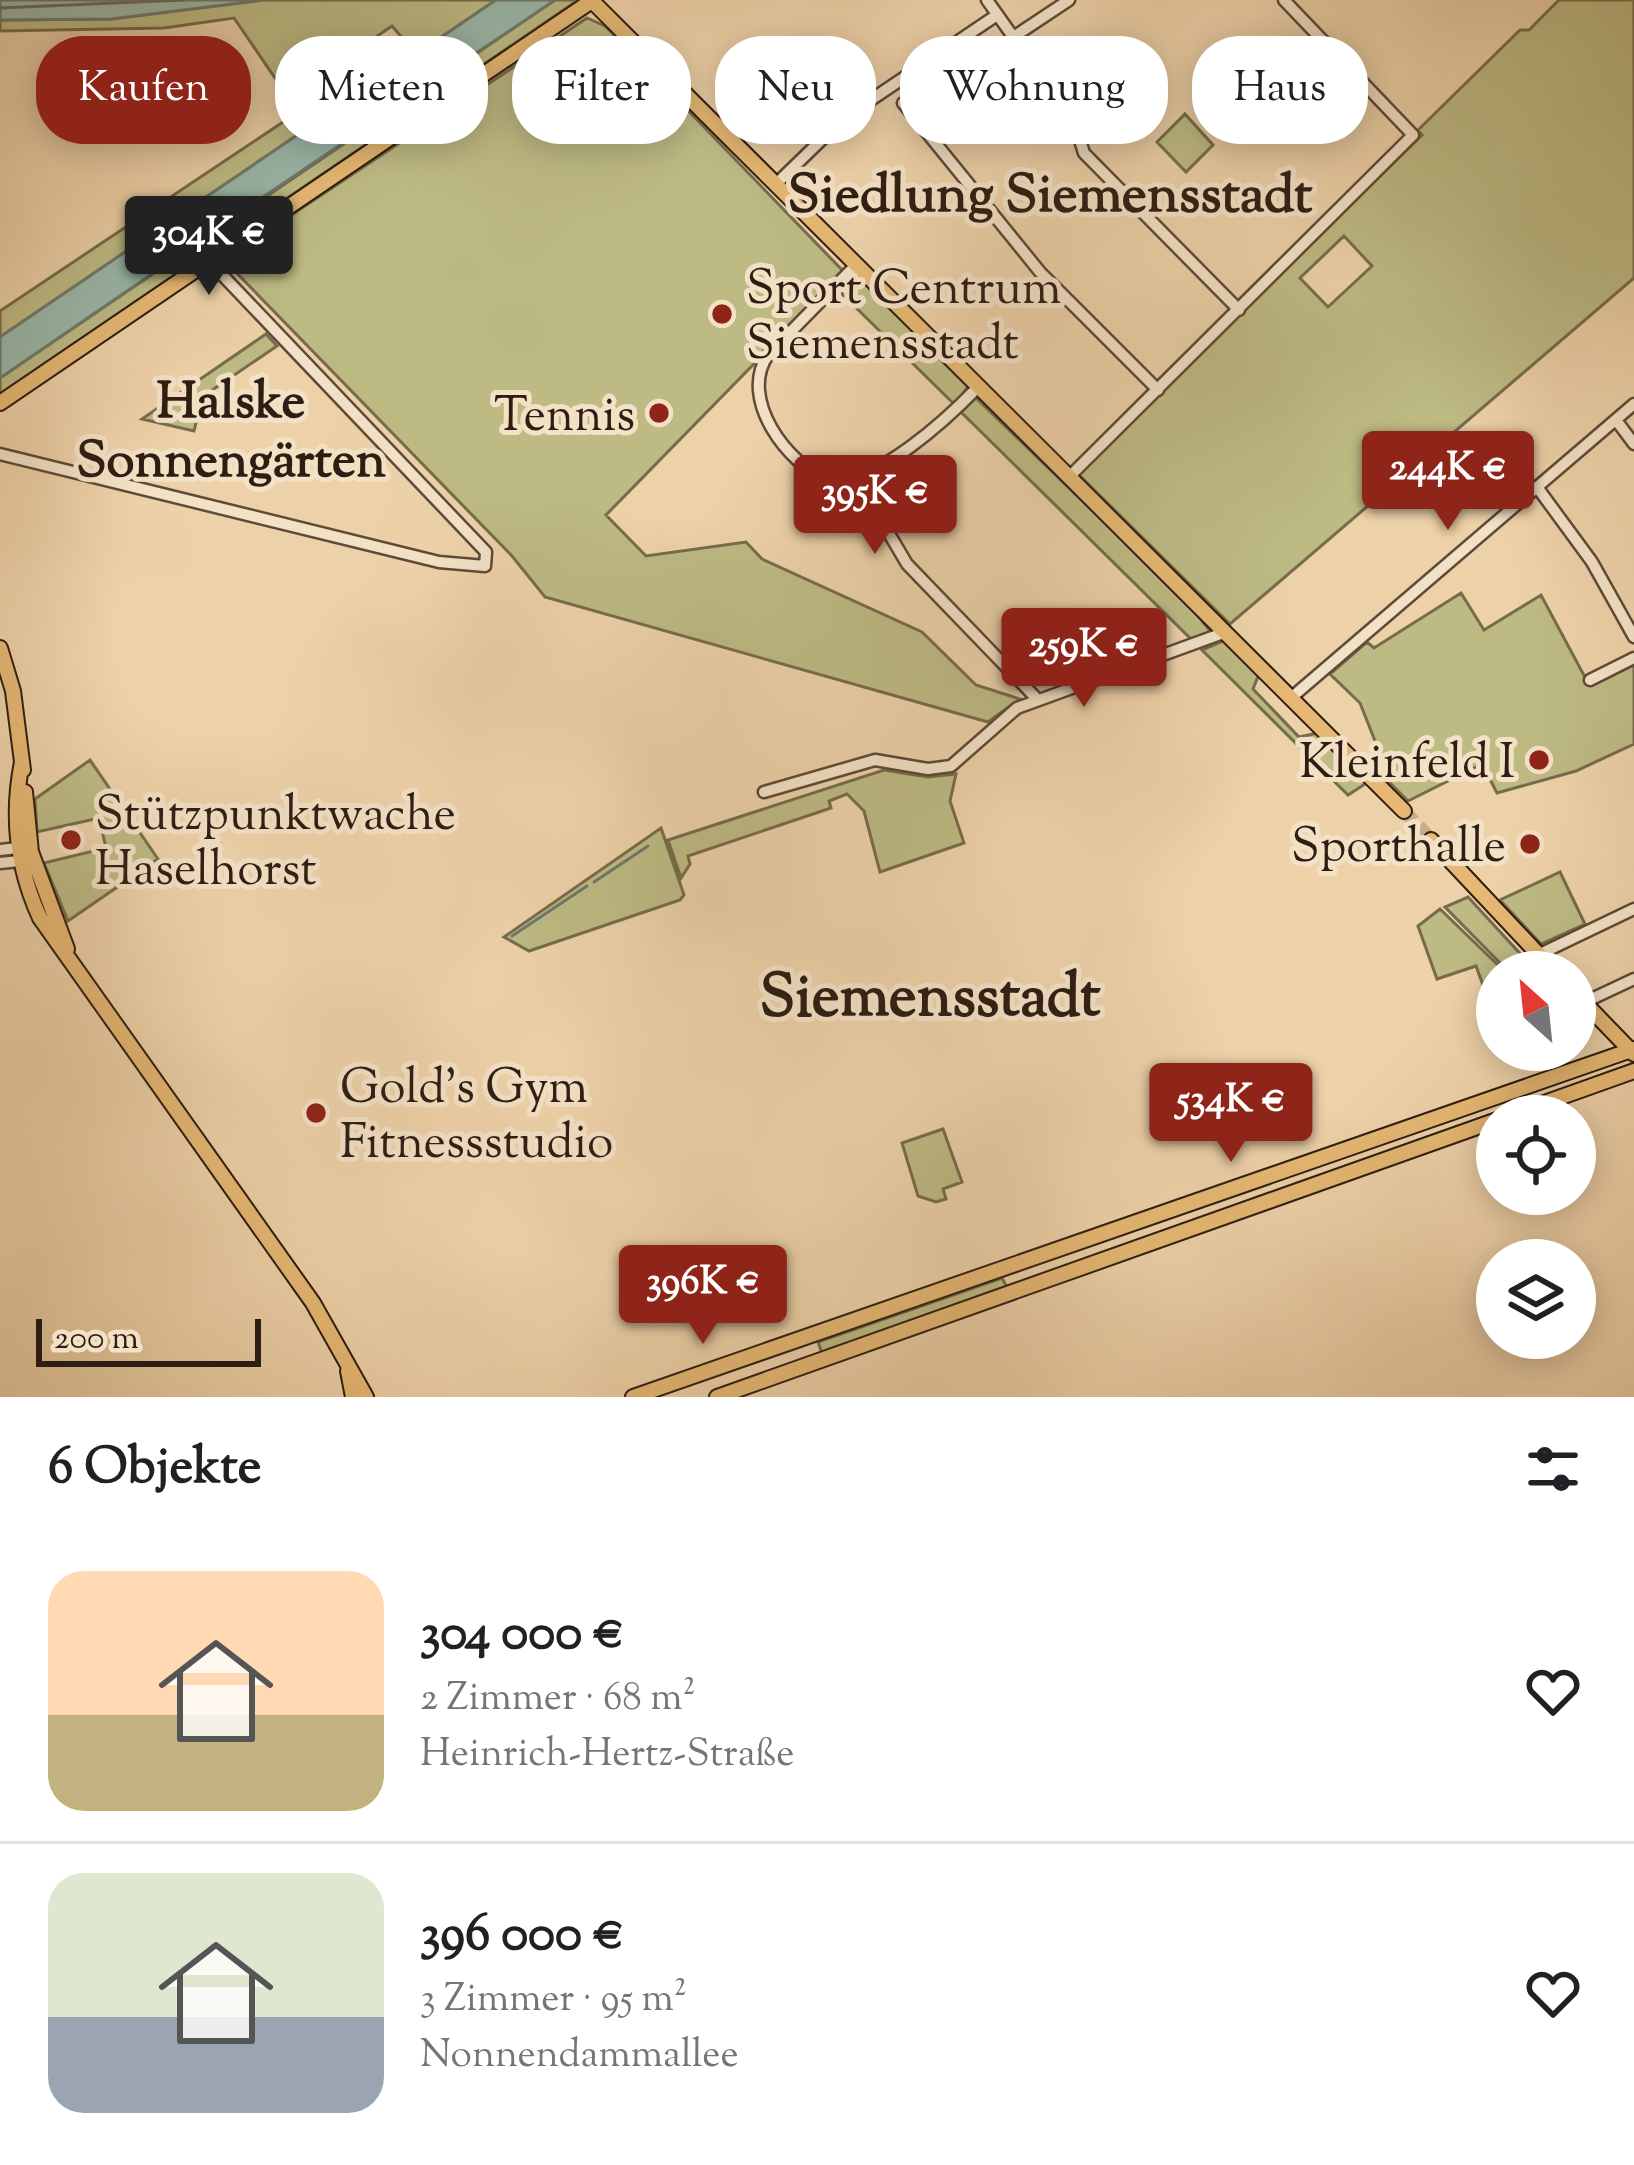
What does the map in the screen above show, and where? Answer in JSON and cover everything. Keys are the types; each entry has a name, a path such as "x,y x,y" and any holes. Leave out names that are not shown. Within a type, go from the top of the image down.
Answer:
{"main road":[{"path":"0,403 592,0 1404,811"},
{"path":"0,648 13,691 22,762 22,853 40,918 347,1360 366,1397"},
{"path":"1431,840 1534,951"},
{"path":"633,1397 1633,1051 1596,1014"},
{"path":"1567,1095 1634,1071"},
{"path":"717,1397 1476,1127"},
{"path":"347,1360 353,1397"}],"street":[{"path":"987,0 1011,36"},
{"path":"1015,36 1069,0"},
{"path":"1070,476 1413,135 1284,0"},
{"path":"775,185 825,134 897,94 997,15"},
{"path":"897,94 951,167 1000,215 1030,260 1158,390"},
{"path":"1081,144 1084,153 1239,310"},
{"path":"0,454 440,562 478,568 488,561 486,552 208,260"},
{"path":"856,266 767,356 755,382 764,411 802,464 830,481 855,476 929,434 978,387"},
{"path":"1292,697 1634,404"},
{"path":"1616,420 1634,443"},
{"path":"855,476 916,575 1038,700"},
{"path":"1537,488 1592,562 1634,637"},
{"path":"764,792 875,760 935,770 951,766 1010,713 1226,632"},
{"path":"1590,680 1634,658"},
{"path":"0,850 22,853"},
{"path":"0,863 22,853"},
{"path":"1546,951 1634,909"},
{"path":"1596,993 1634,980"}],"shaded area":[{"path":"264,0 496,0 443,36 401,36 392,26 377,36 275,36 275,78 251,36 234,18 164,28 0,31 0,20 111,19"},
{"path":"555,0 578,0 525,36 512,36 512,45 488,61 488,46"},
{"path":"1559,0 1634,0 1634,278 1230,624 1076,472 1422,135 1418,130 1520,30 1529,30","holes":["1344,236 1372,266 1328,307 1300,278"]},
{"path":"587,18 615,36 560,36"},
{"path":"512,68 512,144 691,144 691,115 844,272 606,515 646,556 746,542 762,559 922,632 976,685 1020,699 988,722 545,597 512,556 224,260 398,144 488,144 488,84"},
{"path":"1185,114 1192,122 1192,144 1213,145 1186,172 1159,144 1168,144 1168,131"},
{"path":"275,127 275,144 284,144 0,337 0,311"},
{"path":"344,144 367,144 0,394 0,378"},
{"path":"859,277 968,386 955,405 839,291"},
{"name":"Halske Sonnengärten","path":"266,334 277,346 202,397 194,431 142,419"},
{"path":"976,398 1186,601 1211,632 1191,639 961,412"},
{"path":"1461,593 1484,630 1541,595 1587,681 1634,658 1634,744 1576,771 1497,793 1482,764 1408,801 1369,762 1379,751 1360,703 1330,674 1367,642 1374,648"},
{"path":"1225,640 1259,674 1253,689 1299,737 1318,733 1368,782 1348,795 1202,650"},
{"path":"90,760 158,859 68,921 44,863 106,848 99,818 37,832 35,799"},
{"path":"884,770 928,777 956,774 950,801 964,843 880,872 864,811 847,794 829,801 831,808 688,856 690,864 681,878 668,840"},
{"path":"661,828 684,895 680,900 529,951 504,937"},
{"path":"1560,872 1585,924 1541,944 1500,900"},
{"path":"1468,897 1518,951 1488,951 1445,907"},
{"path":"1440,909 1483,951 1476,951 1476,966 1437,979 1418,926"},
{"path":"943,1129 962,1182 943,1189 946,1199 936,1202 918,1196 902,1143"},
{"path":"1002,1278 1007,1287 822,1353 818,1342"}],"water":[{"path":"0,0 264,0 111,19 0,20"},
{"path":"496,0 555,0 488,45 488,36 443,36"},
{"path":"284,144 342,144 220,226 222,233 216,230 0,378 0,337"}],"waterway":[{"path":"594,882 648,846"},
{"path":"512,936 587,886"}],"tunnel":[{"path":"1404,811 1431,840"}],"place":[{"name":"Sport Centrum Siemensstadt","path":"722,314"},
{"name":"Tennis","path":"659,413"},
{"name":"Kleinfeld I","path":"1539,760"},
{"name":"Stützpunktwache Haselhorst","path":"71,840"},
{"name":"Sporthalle","path":"1530,844"},
{"name":"Gold's Gym Fitnessstudio","path":"316,1113"}],"district":[{"name":"Siedlung Siemensstadt","path":"1050,192"},
{"name":"Halske Sonnengärten","path":"231,428"},
{"name":"Siemensstadt","path":"930,994"}]}
